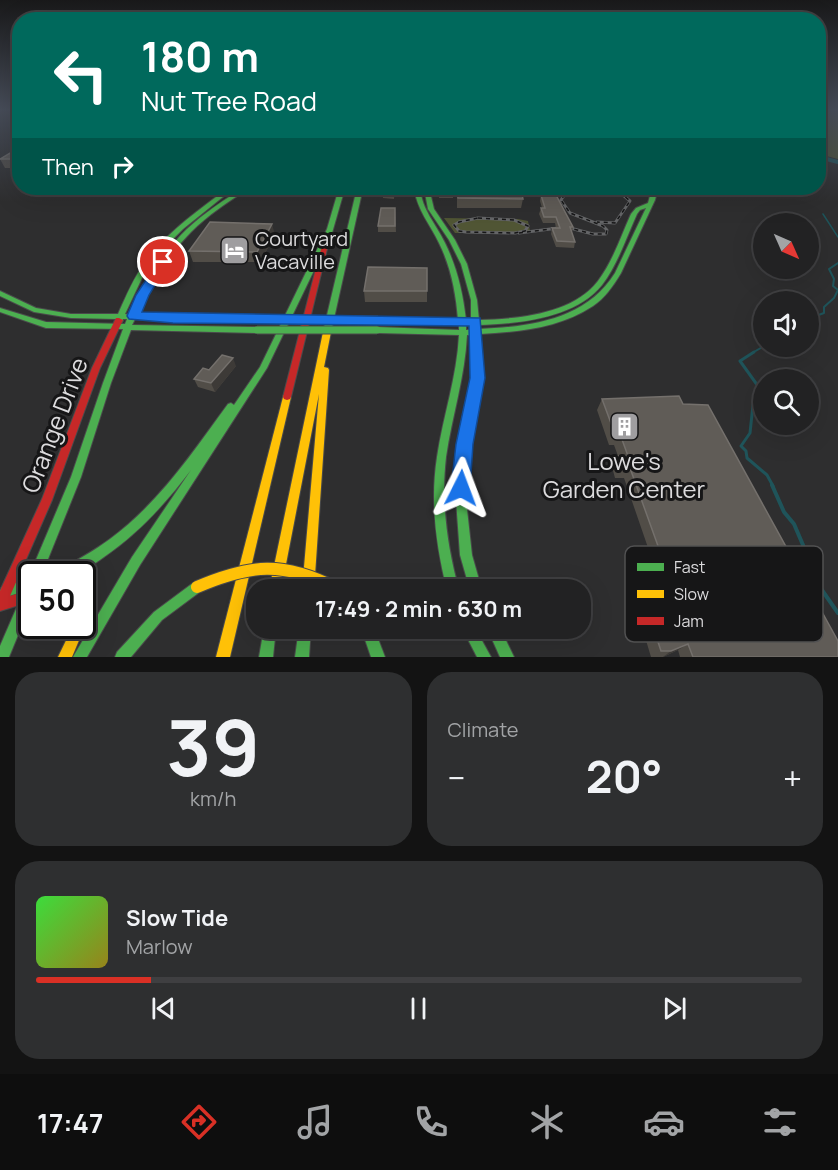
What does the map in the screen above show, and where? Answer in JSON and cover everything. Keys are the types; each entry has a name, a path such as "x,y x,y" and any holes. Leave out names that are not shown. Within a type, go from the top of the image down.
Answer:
{"main road":[{"name":"Orange Drive","path":"0,605 47,500 82,402 136,281 153,256 177,230 222,195"},
{"name":"Orange Drive","path":"41,561 75,479 110,369 143,295 162,263 181,239 213,210 236,195"},
{"path":"223,657 340,195"},
{"path":"278,579 330,316 360,195"},
{"path":"418,195 422,212 442,242 453,267 463,331 463,369 445,437 436,492 442,544 450,579"},
{"path":"427,195 430,208 457,249 470,279 476,321 478,378 464,444 461,488 463,541 472,579"},
{"path":"0,310 46,325 257,330 463,331 531,327 568,316 591,303 611,284 653,195"},
{"path":"0,293 34,310 71,316 502,322 536,317 559,310 587,296 601,278 634,214 638,209 650,204"},
{"path":"634,214 643,216"},
{"path":"80,657 136,561 263,368 330,229"},
{"path":"309,579 319,423 330,316"},
{"path":"90,561 100,556 145,518 263,368"},
{"path":"122,657 158,616 197,587 222,575 262,565 299,568 318,579"},
{"path":"6,591 18,588"},
{"path":"0,605 18,599"},
{"path":"2,657 18,621"},
{"path":"65,657 73,639"},
{"path":"267,657 269,639"},
{"path":"302,657 303,639"},
{"path":"372,639 378,657"},
{"path":"474,639 484,657"},
{"path":"498,639 507,657"}],"green space":[{"path":"826,141 838,141 838,159 826,156"},
{"path":"444,218 518,219 528,221 530,231 525,233 455,233"}],"building":[{"path":"12,152 12,159 0,159"},
{"path":"458,195 522,195 523,199 458,198"},
{"path":"541,195 556,195 573,227 570,227 575,242 557,241 552,228 560,228 556,217 544,217 541,208 545,208"},
{"path":"381,208 395,208 395,226 378,226"},
{"path":"210,222 272,224 257,252 189,251"},
{"path":"368,267 427,268 427,291 364,291"},
{"path":"222,355 233,358 211,383 194,379 203,368 209,370"},
{"path":"679,396 683,404 708,405 786,546 658,546 630,468 621,467 618,456 628,456 620,434 615,434 602,399"},
{"path":"823,614 838,641 838,657 693,657 688,644 671,651 661,651 658,642 823,642"}],"waterway":[{"path":"826,159 838,162"},
{"path":"823,214 838,237"},
{"path":"819,315 824,313 824,307 834,298 838,290 833,286 834,279 829,269 838,263"},
{"path":"753,353 740,361 763,393 761,399 753,405 750,433 741,446 746,451 747,458 767,475 773,486"},
{"path":"772,485 803,546"},
{"path":"823,592 838,613"}],"railway":[{"path":"519,233 566,227 593,234 606,234 607,230 603,226 570,213 561,200 564,195"},
{"path":"597,222 615,223 630,201 623,195"},
{"path":"478,218 514,220 528,226 525,231 515,233 466,232 459,231 454,225 478,218"}],"traffic: fast":[{"path":"119,320 148,262 181,227 222,195"},
{"path":"41,561 76,477 118,352 144,292 161,264 182,238 212,211 236,195"},
{"path":"329,233 340,195"},
{"path":"327,332 358,195"},
{"path":"418,195 423,211 443,245 450,263 458,291 462,320 462,350 445,437 439,495 441,533 450,579"},
{"path":"428,195 431,209 452,240 464,264 474,300 478,377 464,445 461,500 466,555 473,579"},
{"path":"377,330 435,332 503,330 537,326 567,317 593,303 612,283 653,195"},
{"path":"378,320 490,322 548,314 573,305 600,283 612,265 634,214 638,209 650,204"},
{"path":"80,657 136,561 263,368 330,229"},
{"path":"0,293 34,310 71,316 260,319"},
{"path":"0,310 46,325 257,330"},
{"path":"260,319 378,320"},
{"path":"257,330 377,330"},
{"path":"87,561 116,542 158,502 231,407"},
{"path":"6,591 18,587"},
{"path":"122,657 158,616 197,587"},
{"path":"2,657 18,619"},
{"path":"266,657 268,639"},
{"path":"302,657 304,639"},
{"path":"371,639 378,657"},
{"path":"474,639 484,657"},
{"path":"498,639 507,657"}],"traffic: slow":[{"path":"277,579 327,332"},
{"path":"309,579 325,370"},
{"path":"223,657 287,397"},
{"path":"197,587 234,573 267,567 283,568 319,579"},
{"path":"65,657 73,639"}],"traffic: jam":[{"path":"287,397 324,249"},
{"path":"0,605 47,500 96,368 119,320"},
{"path":"0,605 18,599"}],"place":[{"name":"Courtyard Vacaville","path":"234,250"},
{"name":"Lowe's Garden Center","path":"624,427"}],"route":[{"path":"163,262 143,295 134,316 173,319 476,321 478,378 464,444 461,488"}]}
